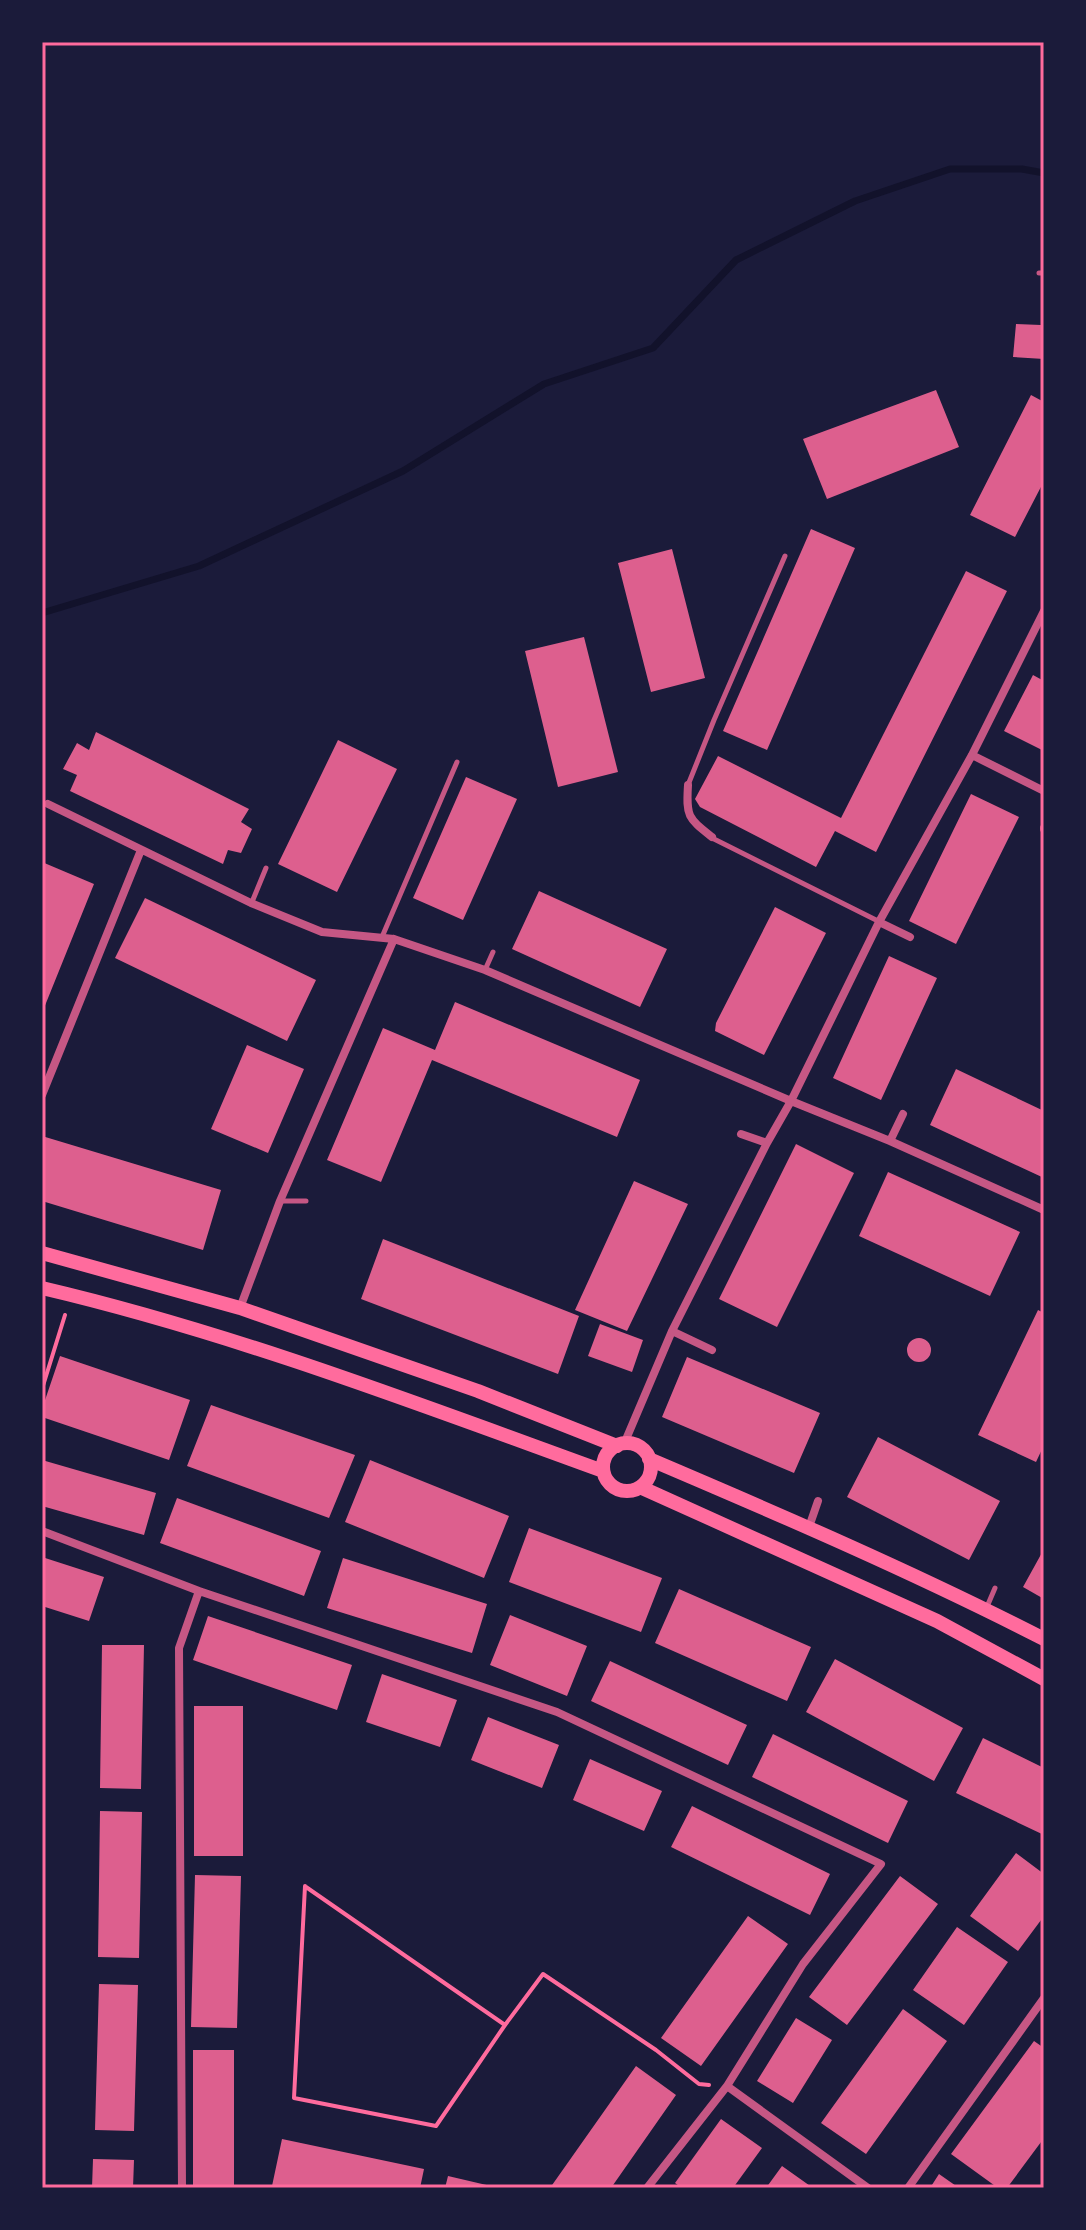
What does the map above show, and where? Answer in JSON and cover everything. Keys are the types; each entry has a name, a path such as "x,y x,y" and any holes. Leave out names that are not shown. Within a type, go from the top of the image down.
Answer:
{"main road":[{"path":"42,1253 240,1308 478,1391 620,1445 639,1447 649,1459 809,1527 1044,1639"},
{"path":"42,1288 205,1331 314,1366 603,1471"},
{"path":"620,1445 605,1456 603,1471 610,1485 617,1489 625,1491 640,1487 650,1475 649,1459"},
{"path":"640,1487 937,1621 1044,1679"}],"street":[{"path":"620,1445 672,1331 879,922 972,755 1044,611"},
{"path":"972,755 1044,791"},
{"path":"688,785 687,805 691,820 712,837"},
{"path":"48,804 251,903 322,932 394,939 485,970 890,1141 1044,1210"},
{"path":"42,1095 141,850"},
{"path":"879,922 910,937"},
{"path":"240,1308 280,1201 394,939"},
{"path":"890,1141 903,1114"},
{"path":"741,1134 767,1143"},
{"path":"672,1331 712,1350"},
{"path":"809,1527 818,1501"},
{"path":"42,1531 199,1591 557,1712 881,1864 803,1964 727,2086 647,2188"},
{"path":"182,2188 179,1648 199,1591"},
{"path":"908,2188 1044,1998"},
{"path":"727,2086 868,2188"}],"lane":[{"path":"688,785 785,556"},
{"path":"382,937 457,762"},
{"path":"712,837 879,922"},
{"path":"251,903 266,868"},
{"path":"485,970 493,952"},
{"path":"280,1201 306,1201"},
{"path":"986,1609 995,1588"}],"path":[{"path":"42,1389 71,1295"},
{"path":"505,2025 305,1886 294,2098 436,2126 543,1974 656,2050 699,2084 727,2086"}],"building":[{"path":"1042,318 1044,359 1013,357 1016,324 1041,325"},
{"path":"936,390 959,447 827,499 803,439"},
{"path":"1031,395 1044,402 1044,481 1015,537 970,515"},
{"path":"811,529 855,548 767,750 723,731"},
{"path":"672,549 705,678 651,692 618,563"},
{"path":"966,571 1007,591 876,852 835,831 816,867 700,807 695,799 718,756 841,818"},
{"path":"584,637 618,772 558,787 525,651"},
{"path":"1033,675 1044,681 1044,751 1004,731"},
{"path":"96,732 249,809 241,822 252,829 241,853 228,850 223,864 70,791 77,775 63,769 77,743 89,750"},
{"path":"338,740 397,769 337,892 278,864"},
{"path":"466,777 517,799 463,920 413,898"},
{"path":"971,794 1019,817 956,944 909,921"},
{"path":"42,862 94,884 42,1013"},
{"path":"539,891 667,949 640,1007 512,949"},
{"path":"145,898 316,980 287,1041 115,958"},
{"path":"775,907 826,933 764,1055 715,1031 716,1023"},
{"path":"889,956 937,978 881,1100 833,1078"},
{"path":"455,1002 640,1080 617,1137 432,1060 381,1182 327,1160 383,1028 435,1050"},
{"path":"247,1045 304,1069 268,1153 211,1129"},
{"path":"956,1069 1044,1111 1044,1178 930,1125"},
{"path":"42,1136 221,1190 203,1250 42,1201"},
{"path":"796,1144 854,1173 777,1327 719,1299"},
{"path":"888,1172 1020,1232 990,1296 859,1236"},
{"path":"634,1181 688,1204 627,1331 575,1310"},
{"path":"383,1239 579,1316 558,1374 361,1299"},
{"path":"1038,1310 1044,1313 1044,1445 1036,1462 978,1435"},
{"path":"600,1324 643,1340 632,1372 588,1356"},
{"path":"919,1338 928,1341 931,1350 928,1359 919,1362 910,1359 907,1350 910,1341"},
{"path":"60,1356 190,1400 169,1460 42,1417"},
{"path":"687,1357 820,1413 794,1473 662,1417"},
{"path":"211,1405 355,1455 329,1518 187,1466"},
{"path":"878,1437 1000,1501 969,1560 847,1497"},
{"path":"42,1460 156,1493 144,1535 42,1506"},
{"path":"370,1460 509,1516 484,1578 345,1522"},
{"path":"177,1498 321,1551 304,1596 160,1543"},
{"path":"529,1528 662,1578 641,1632 509,1582"},
{"path":"1044,1549 1044,1599 1023,1587"},
{"path":"42,1557 104,1577 89,1621 42,1606"},
{"path":"343,1558 487,1604 472,1653 327,1608"},
{"path":"679,1589 811,1647 787,1701 655,1643"},
{"path":"510,1615 587,1646 567,1696 490,1665"},
{"path":"208,1616 352,1665 337,1710 193,1660"},
{"path":"102,1645 144,1645 141,1789 100,1788"},
{"path":"835,1659 963,1728 934,1781 806,1712"},
{"path":"610,1661 747,1725 728,1765 591,1701"},
{"path":"382,1674 457,1700 440,1747 366,1722"},
{"path":"194,1706 243,1706 243,1856 194,1856"},
{"path":"488,1717 559,1745 542,1788 471,1760"},
{"path":"773,1734 908,1801 888,1843 752,1777"},
{"path":"983,1738 1044,1768 1044,1835 956,1793"},
{"path":"590,1759 662,1791 644,1831 573,1800"},
{"path":"692,1806 830,1874 810,1915 671,1847"},
{"path":"100,1811 142,1812 139,1958 98,1957"},
{"path":"1016,1853 1044,1874 1044,1916 1018,1951 970,1916"},
{"path":"195,1875 241,1876 237,2028 191,2027"},
{"path":"900,1876 938,1904 847,2025 809,1997"},
{"path":"748,1916 788,1944 701,2066 661,2038"},
{"path":"957,1927 1008,1962 964,2025 913,1990"},
{"path":"99,1984 138,1985 134,2131 95,2130"},
{"path":"903,2009 947,2041 866,2154 821,2123"},
{"path":"796,2018 832,2040 793,2103 757,2081"},
{"path":"1034,2041 1044,2048 1044,2138 1007,2188 998,2188 951,2154"},
{"path":"193,2050 234,2050 234,2188 193,2188"},
{"path":"636,2066 676,2095 611,2188 550,2188"},
{"path":"721,2119 762,2148 733,2188 682,2188 675,2183"},
{"path":"282,2139 424,2169 420,2188 272,2186"},
{"path":"93,2159 134,2160 133,2188 92,2188"},
{"path":"782,2166 813,2188 766,2188"},
{"path":"939,2174 959,2188 930,2188"},
{"path":"448,2176 495,2187 495,2188 445,2188"}],"waterway":[{"path":"42,613 199,566 403,471 544,384 653,348 736,260 855,201 950,169 1022,169 1044,173"}]}
